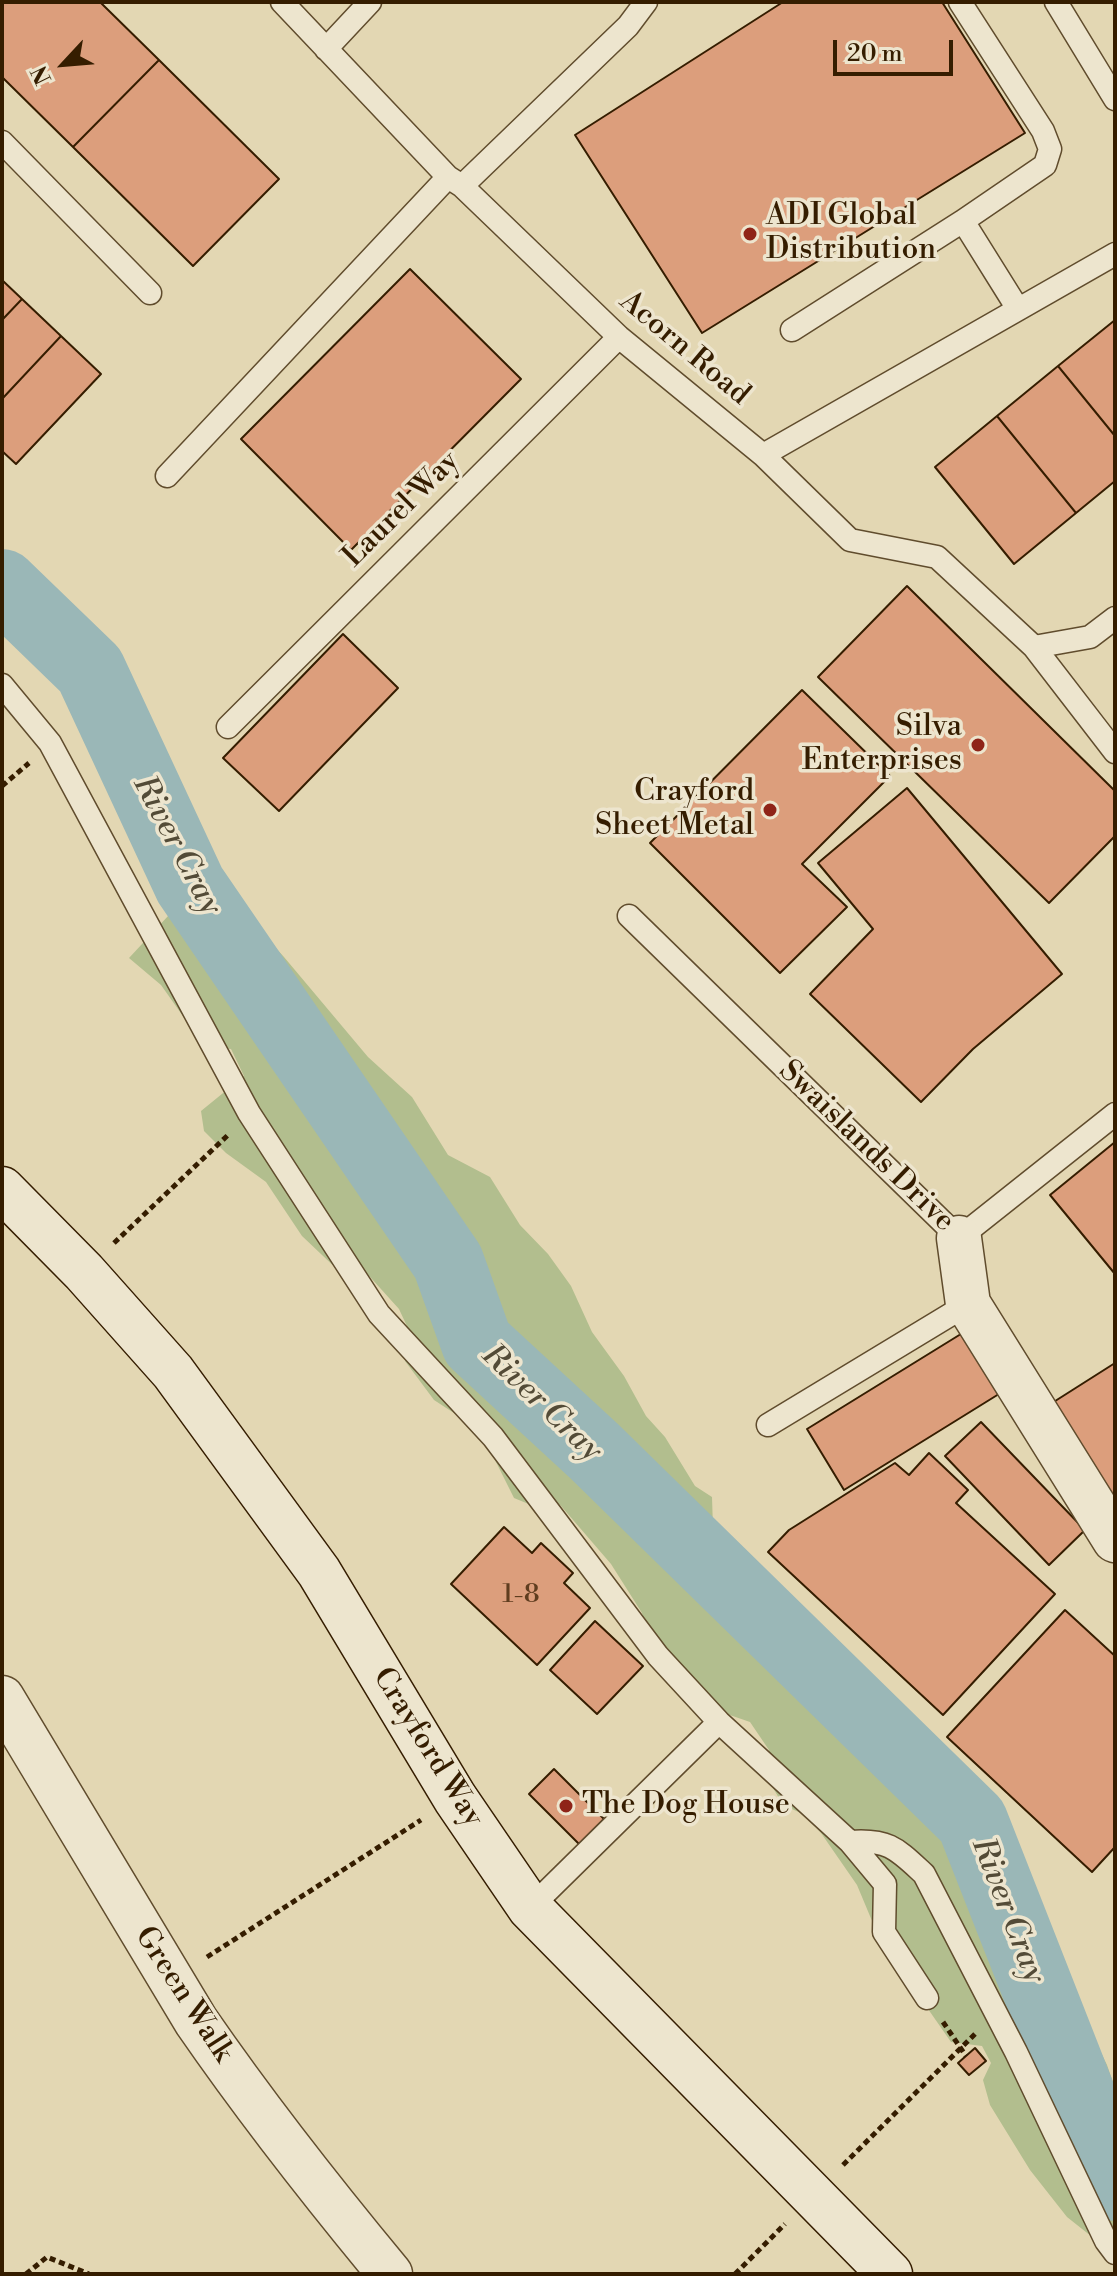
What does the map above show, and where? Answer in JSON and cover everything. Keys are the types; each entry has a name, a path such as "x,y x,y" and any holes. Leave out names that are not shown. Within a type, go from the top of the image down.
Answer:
{"main road":[{"name":"Crayford Way","path":"2,1189 84,1272 173,1372 319,1572 455,1798 530,1908 890,2274"},
{"name":"Swaislands Drive","path":"959,1238 968,1304 1115,1540"},
{"name":"Green Walk","path":"2,1698 170,1981 230,2071 390,2274"}],"lane":[{"name":"Acorn Road","path":"282,2 455,182 619,337 763,455 850,540 937,557 1034,647 1115,752"},
{"path":"326,49 370,2"},
{"path":"167,476 455,182 628,26 646,2"},
{"path":"792,330 1045,165 1050,149 1043,131 960,2"},
{"path":"1056,2 1115,99"},
{"path":"2,142 150,293"},
{"path":"963,221 1018,309"},
{"path":"763,455 1115,254"},
{"name":"Laurel Way","path":"228,727 619,337"},
{"path":"1034,647 1090,637 1115,618"},
{"path":"2,685 50,743 249,1113 379,1314 493,1437 658,1656 719,1722 850,1842 885,1884 884,1932 927,1998"},
{"name":"Swaislands Drive","path":"629,916 959,1238"},
{"path":"959,1238 1115,1114"},
{"path":"768,1425 968,1304"},
{"path":"530,1908 719,1722"},
{"path":"850,1842 875,1840 900,1853 924,1874 1016,2052 1106,2241 1115,2253"}],"path":[{"path":"2,786 14,776"},
{"path":"84,1272 249,1113"},
{"path":"170,1981 455,1798"},
{"path":"927,1998 966,2056"},
{"path":"735,2274 971,2038"},
{"path":"26,2274 47,2257 89,2274"}],"green space":[{"path":"208,873 368,1057 412,1097 448,1155 490,1177 520,1225 548,1254 571,1286 592,1332 624,1376 646,1416 665,1437 695,1486 712,1497 713,1528 734,1555 790,1601 851,1671 866,1698 933,1766 1003,1830 1032,1885 1046,1946 1107,2065 1115,2088 1115,2245 1096,2240 1067,2217 1030,2170 990,2105 983,2080 991,2063 982,2046 951,2042 880,1940 857,1885 821,1833 803,1814 783,1805 766,1776 769,1750 750,1722 724,1713 653,1659 642,1613 611,1564 561,1506 550,1498 531,1505 514,1498 480,1430 434,1400 405,1361 412,1337 399,1309 362,1268 341,1273 302,1236 266,1182 226,1153 204,1131 201,1111 244,1076 231,1049 204,1046 161,985 129,958"}],"building":[{"path":"2,2 100,2 159,60 73,147 2,77"},
{"name":"ADI Global Distribution","path":"783,2 942,2 1025,133 702,333 575,135"},
{"path":"159,60 279,179 193,266 73,147"},
{"path":"410,269 521,379 351,550 241,439"},
{"path":"2,280 22,299 2,320"},
{"path":"22,299 61,336 2,399 2,320"},
{"path":"1115,320 1115,436 1058,366"},
{"path":"61,336 101,374 16,464 2,451 2,399"},
{"path":"1058,366 1115,436 1115,481 1076,513 997,416"},
{"path":"997,416 1076,513 1014,564 935,467"},
{"name":"Silva Enterprises","path":"907,586 1115,791 1115,836 1049,903 818,677"},
{"path":"343,634 398,688 279,811 223,758"},
{"name":"Crayford Sheet Metal","path":"802,690 890,776 802,864 847,907 780,973 650,843"},
{"path":"907,788 1062,974 973,1049 921,1102 810,994 873,929 818,863"},
{"path":"1115,1142 1115,1274 1050,1195"},
{"path":"969,1329 1007,1389 844,1490 807,1429"},
{"path":"1115,1363 1115,1502 1052,1403"},
{"path":"981,1422 1085,1530 1049,1565 945,1456"},
{"path":"929,1453 968,1490 956,1503 1055,1594 943,1715 768,1552 789,1530 895,1463 909,1475"},
{"path":"504,1527 532,1553 541,1543 573,1573 564,1583 590,1608 537,1665 451,1584"},
{"path":"1065,1610 1115,1656 1115,1847 1092,1872 947,1737"},
{"path":"595,1621 643,1666 597,1714 550,1670"},
{"name":"The Dog House","path":"554,1769 604,1819 579,1844 529,1794"},
{"path":"975,2048 986,2061 969,2075 958,2063"}],"waterway":[{"name":"River Cray","path":"2,585 90,670 190,885 448,1262 477,1343 594,1451 972,1821 1115,2185"}],"place":[{"name":"ADI Global Distribution","path":"750,234"},
{"name":"Silva Enterprises","path":"978,745"},
{"name":"Crayford Sheet Metal","path":"770,810"},
{"name":"The Dog House","path":"566,1806"}]}
